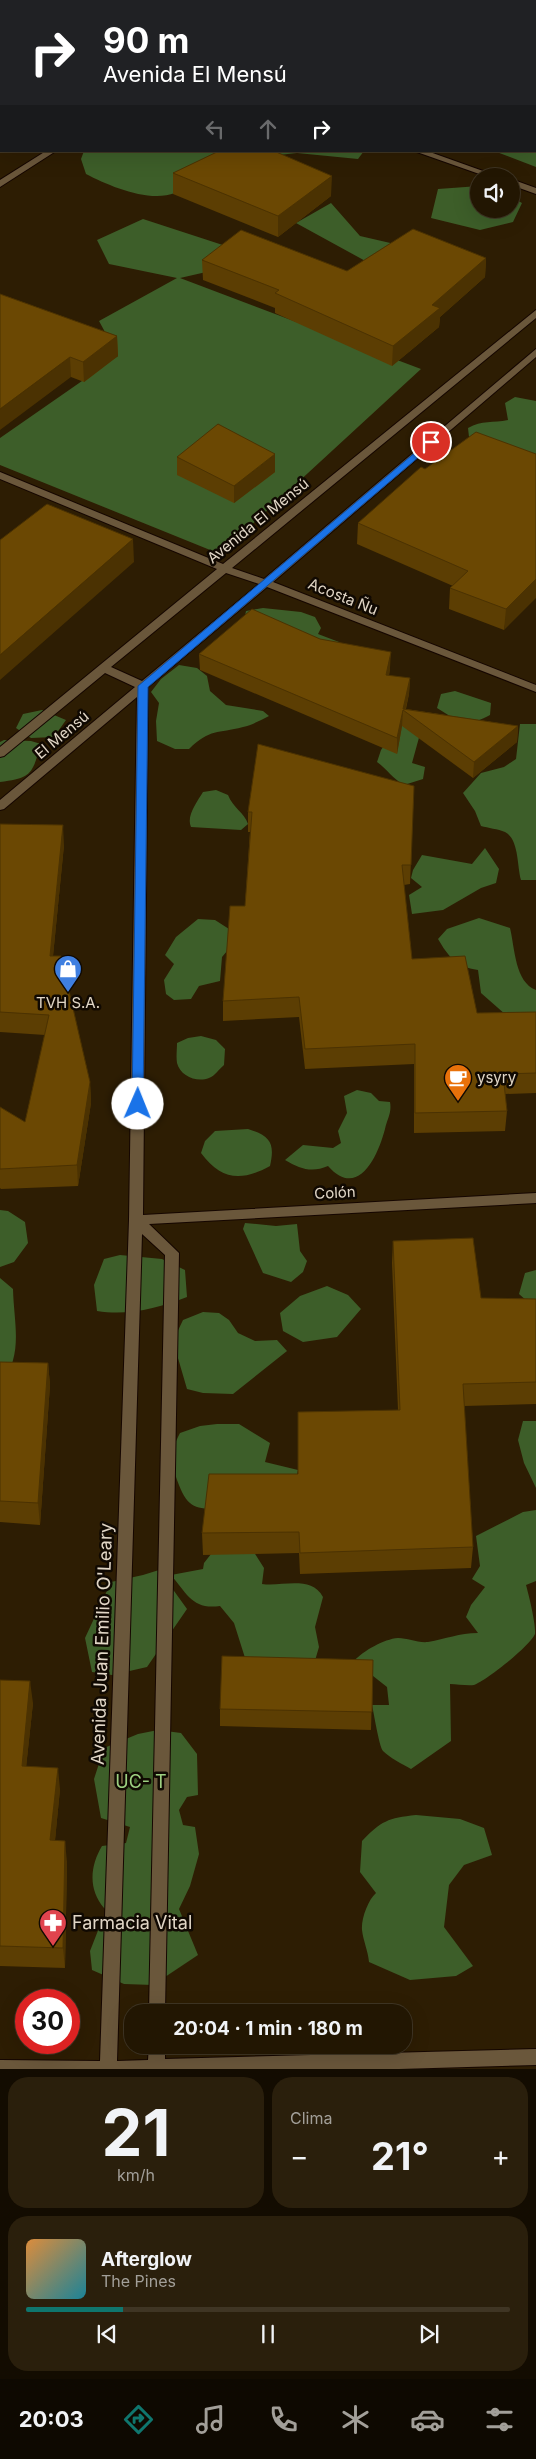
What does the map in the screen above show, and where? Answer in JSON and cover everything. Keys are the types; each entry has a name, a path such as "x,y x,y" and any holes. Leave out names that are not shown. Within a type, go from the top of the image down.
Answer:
{"street":[{"path":"0,184 50,152"},
{"path":"421,152 470,168"},
{"path":"520,185 536,191"},
{"name":"Avenida El Mensú","path":"0,753 223,568 535,316"},
{"path":"104,668 143,686 536,352"},
{"name":"Acosta Ñu","path":"0,475 223,568 266,583 536,690"},
{"name":"El Mensú","path":"0,806 143,686"},
{"name":"Avenida Juan Emilio O'Leary","path":"108,2069 136,1220 143,686"},
{"name":"Colón","path":"136,1220 536,1198"},
{"path":"136,1220 172,1253 157,2004"},
{"path":"156,2054 156,2068"},
{"path":"0,2068 108,2069 536,2057"}],"green space":[{"path":"84,152 227,152 245,160 184,190 165,196 153,196 129,192 86,174 81,159"},
{"path":"254,152 363,152 358,159 297,153 261,157"},
{"path":"497,152 536,152 536,167"},
{"path":"470,187 470,218 515,218 513,222 480,230 431,218 438,189"},
{"path":"331,203 360,236 412,248 380,269 296,223"},
{"path":"143,219 235,249 215,270 180,278 421,369 220,554 0,465 0,438 118,356 99,321 177,278 109,264 97,240"},
{"path":"515,397 536,401 536,477 469,437 468,428 473,425 508,420 505,403"},
{"path":"263,608 301,612 315,617 321,628 318,634 339,642 342,649 244,621 246,611"},
{"path":"179,665 197,668 207,676 210,691 226,705 263,711 269,716 246,726 209,735 189,749 175,749 157,741 156,721 159,703 151,692 161,679"},
{"path":"455,691 491,703 490,715 475,721 463,722 437,708 441,694"},
{"path":"42,710 66,720 54,737 31,738 16,728 23,714"},
{"path":"520,724 536,724 536,880 521,880 517,853 510,835 481,826 475,811 463,793 481,773 504,767 516,759"},
{"path":"398,726 411,726 420,734 412,763 425,767 423,779 404,785 377,762 381,750"},
{"path":"4,740 31,741 41,744 30,772 19,778 0,782 0,742"},
{"path":"216,790 228,795 246,820 248,824 241,830 191,827 191,814 203,792"},
{"path":"485,848 499,869 496,883 481,888 443,910 412,914 409,895 422,887 411,878 413,870 422,855 472,864"},
{"path":"479,918 510,928 520,972 529,986 536,990 536,1026 514,1022 481,993 478,970 470,969 454,960 445,951 438,939 447,929"},
{"path":"198,919 215,920 229,929 233,944 222,957 220,981 199,986 191,999 174,1000 166,994 164,980 174,964 165,955 176,937"},
{"path":"201,1036 216,1040 225,1049 224,1065 211,1077 199,1080 185,1075 179,1068 177,1063 177,1043 188,1038"},
{"path":"357,1090 371,1093 379,1101 390,1102 390,1113 382,1140 372,1162 365,1170 357,1176 349,1178 339,1175 328,1166 311,1170 296,1166 285,1160 303,1145 333,1148 341,1143 338,1131 347,1113 344,1096"},
{"path":"248,1129 262,1135 270,1142 272,1152 270,1166 250,1175 232,1176 216,1169 201,1153 205,1141 215,1131"},
{"path":"0,1210 8,1211 25,1222 28,1243 14,1262 0,1267"},
{"path":"245,1223 276,1226 297,1224 300,1251 307,1261 303,1272 291,1282 263,1273 243,1229"},
{"path":"120,1255 162,1259 185,1270 187,1297 165,1305 132,1312 97,1311 94,1285 104,1259"},
{"path":"536,1270 536,1309 519,1294 525,1273"},
{"path":"0,1278 13,1289 16,1339 12,1363 0,1386"},
{"path":"327,1286 348,1295 361,1309 337,1337 303,1342 283,1331 280,1313 300,1296"},
{"path":"203,1312 219,1313 229,1320 238,1333 255,1341 277,1340 287,1351 233,1394 203,1393 187,1389 173,1341 183,1320"},
{"path":"523,1421 536,1421 536,1488 524,1463 518,1440"},
{"path":"239,1424 270,1443 265,1462 298,1470 294,1489 225,1508 199,1508 190,1503 182,1493 175,1473 172,1461 174,1445 180,1433 200,1426"},
{"path":"536,1510 536,1581 526,1585 535,1634 517,1654 480,1682 474,1685 450,1684 451,1741 411,1769 386,1754 380,1743 372,1705 389,1705 387,1687 354,1661 374,1646 392,1639 402,1638 428,1642 478,1633 466,1617 471,1605 485,1587 472,1579 480,1566 476,1536 523,1512"},
{"path":"215,1549 252,1549 264,1568 262,1584 296,1583 311,1586 318,1590 323,1597 315,1627 319,1647 314,1664 246,1661 234,1623 220,1606 203,1606 186,1594 171,1575 203,1569 204,1563"},
{"path":"159,1570 187,1609 147,1667 112,1675 92,1672 85,1638 111,1582"},
{"name":"UC- T","path":"158,1730 181,1733 197,1754 198,1795 187,1797 179,1810 183,1825 195,1827 199,1854 190,1886 179,1909 198,1955 153,1985 124,1984 92,1970 90,1951 99,1928 125,1920 106,1910 99,1901 95,1893 92,1877 95,1861 102,1846 126,1843 130,1827 101,1818 94,1779 104,1748 138,1734"},
{"path":"416,1815 460,1819 484,1828 492,1855 464,1865 449,1885 444,1927 473,1966 456,1976 410,1980 369,1962 362,1926 368,1905 376,1893 360,1872 362,1841 380,1825 392,1819"}],"building":[{"path":"217,152 276,152 332,176 278,216 173,173"},
{"path":"413,229 486,258 432,305 440,308 393,346 275,293 279,290 202,260 241,230 347,271"},
{"path":"0,294 117,336 83,362 70,357 0,409"},
{"path":"218,424 275,454 234,486 177,457"},
{"path":"476,432 536,454 536,579 506,609 450,588 468,571 358,523 421,467 425,469"},
{"path":"47,504 133,539 0,655 0,540"},
{"path":"252,609 320,639 391,652 386,675 410,678 403,709 518,726 474,762 403,710 397,738 199,654"},
{"path":"258,744 414,786 411,865 402,865 412,959 465,956 477,1013 536,1012 536,1073 503,1074 507,1111 415,1113 415,1044 305,1049 299,997 223,1001 230,906 245,906 252,812 248,812"},
{"path":"0,824 63,825 50,956 61,956 90,1082 77,1165 0,1169 0,1107 25,1122 49,1015 0,1012"},
{"path":"473,1238 481,1298 536,1299 536,1382 463,1384 473,1547 300,1553 299,1532 202,1533 209,1474 298,1474 298,1412 400,1410 393,1241"},
{"path":"0,1362 48,1363 38,1503 0,1501"},
{"path":"222,1656 373,1660 372,1712 220,1709"},
{"path":"0,1680 30,1681 22,1766 58,1768 50,1840 65,1841 63,1948 0,1946"}],"place":[{"name":"TVH S.A.","path":"68,993"},
{"name":"ysyry","path":"458,1102"},
{"name":"Farmacia Vital","path":"53,1947"}],"route":[{"path":"138,1104 143,686 431,442"}]}
